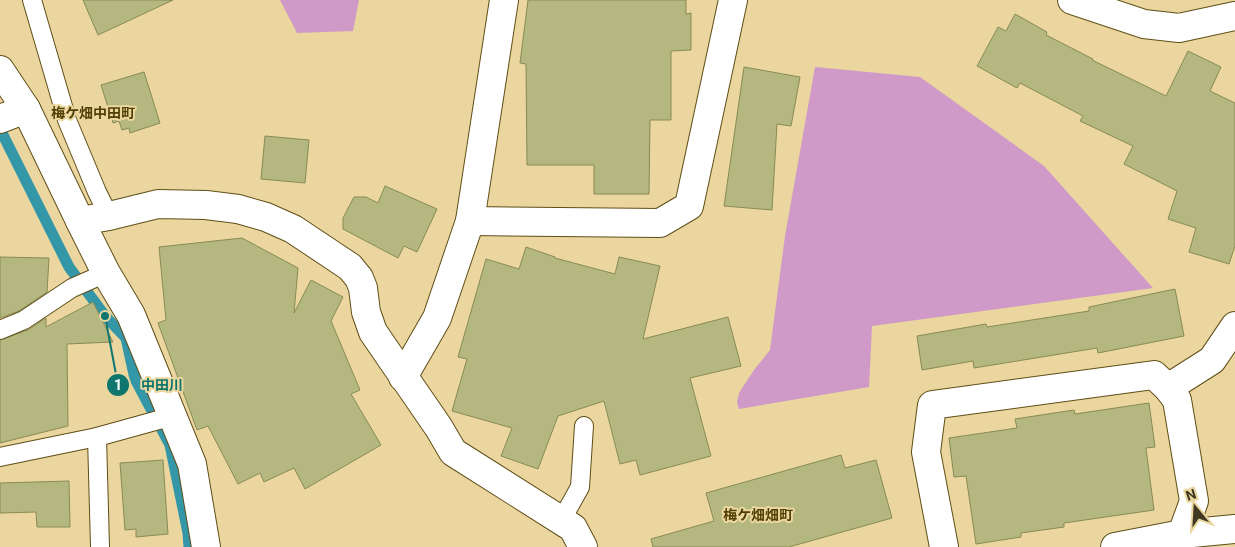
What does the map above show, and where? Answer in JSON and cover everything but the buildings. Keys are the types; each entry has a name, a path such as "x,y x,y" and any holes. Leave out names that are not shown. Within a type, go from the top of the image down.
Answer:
{"street":[{"path":"403,377 437,318 470,221 504,0"},
{"path":"470,221 660,223 689,206 733,0"},
{"path":"1072,0 1144,24 1179,28 1235,16"},
{"path":"0,70 12,114 80,221 106,273 131,315 192,464 206,547"},
{"path":"80,221 158,204 206,204 238,208 266,217 293,229 350,267 358,278 363,288 366,312 373,332 439,428 453,452 573,528 583,547"},
{"path":"1168,388 1212,360 1235,326"},
{"path":"944,547 926,452 932,405 1154,375 1168,388 1177,400 1194,501 1182,534"},
{"path":"1115,547 1182,534 1235,529"}],"lane":[{"path":"32,0 68,120 97,192 109,216"},
{"path":"0,330 24,320 72,288 106,273"},
{"path":"0,457 97,437 173,416"},
{"path":"562,521 580,486 584,426"},
{"path":"97,437 100,547"}],"shaded area":[{"path":"280,0 359,0 353,31 297,33"},
{"path":"815,67 920,77 1044,166 1153,288 872,326 869,387 739,409 737,402 739,393 770,350 785,236"}],"waterway":[{"path":"0,129 69,267 105,316 126,338 135,379 170,445 188,533 189,547"}],"place":[{"name":"中田川","path":"105,316"}],"district":[{"name":"梅ケ畑中田町","path":"93,113"},
{"name":"梅ケ畑畑町","path":"758,515"}]}
